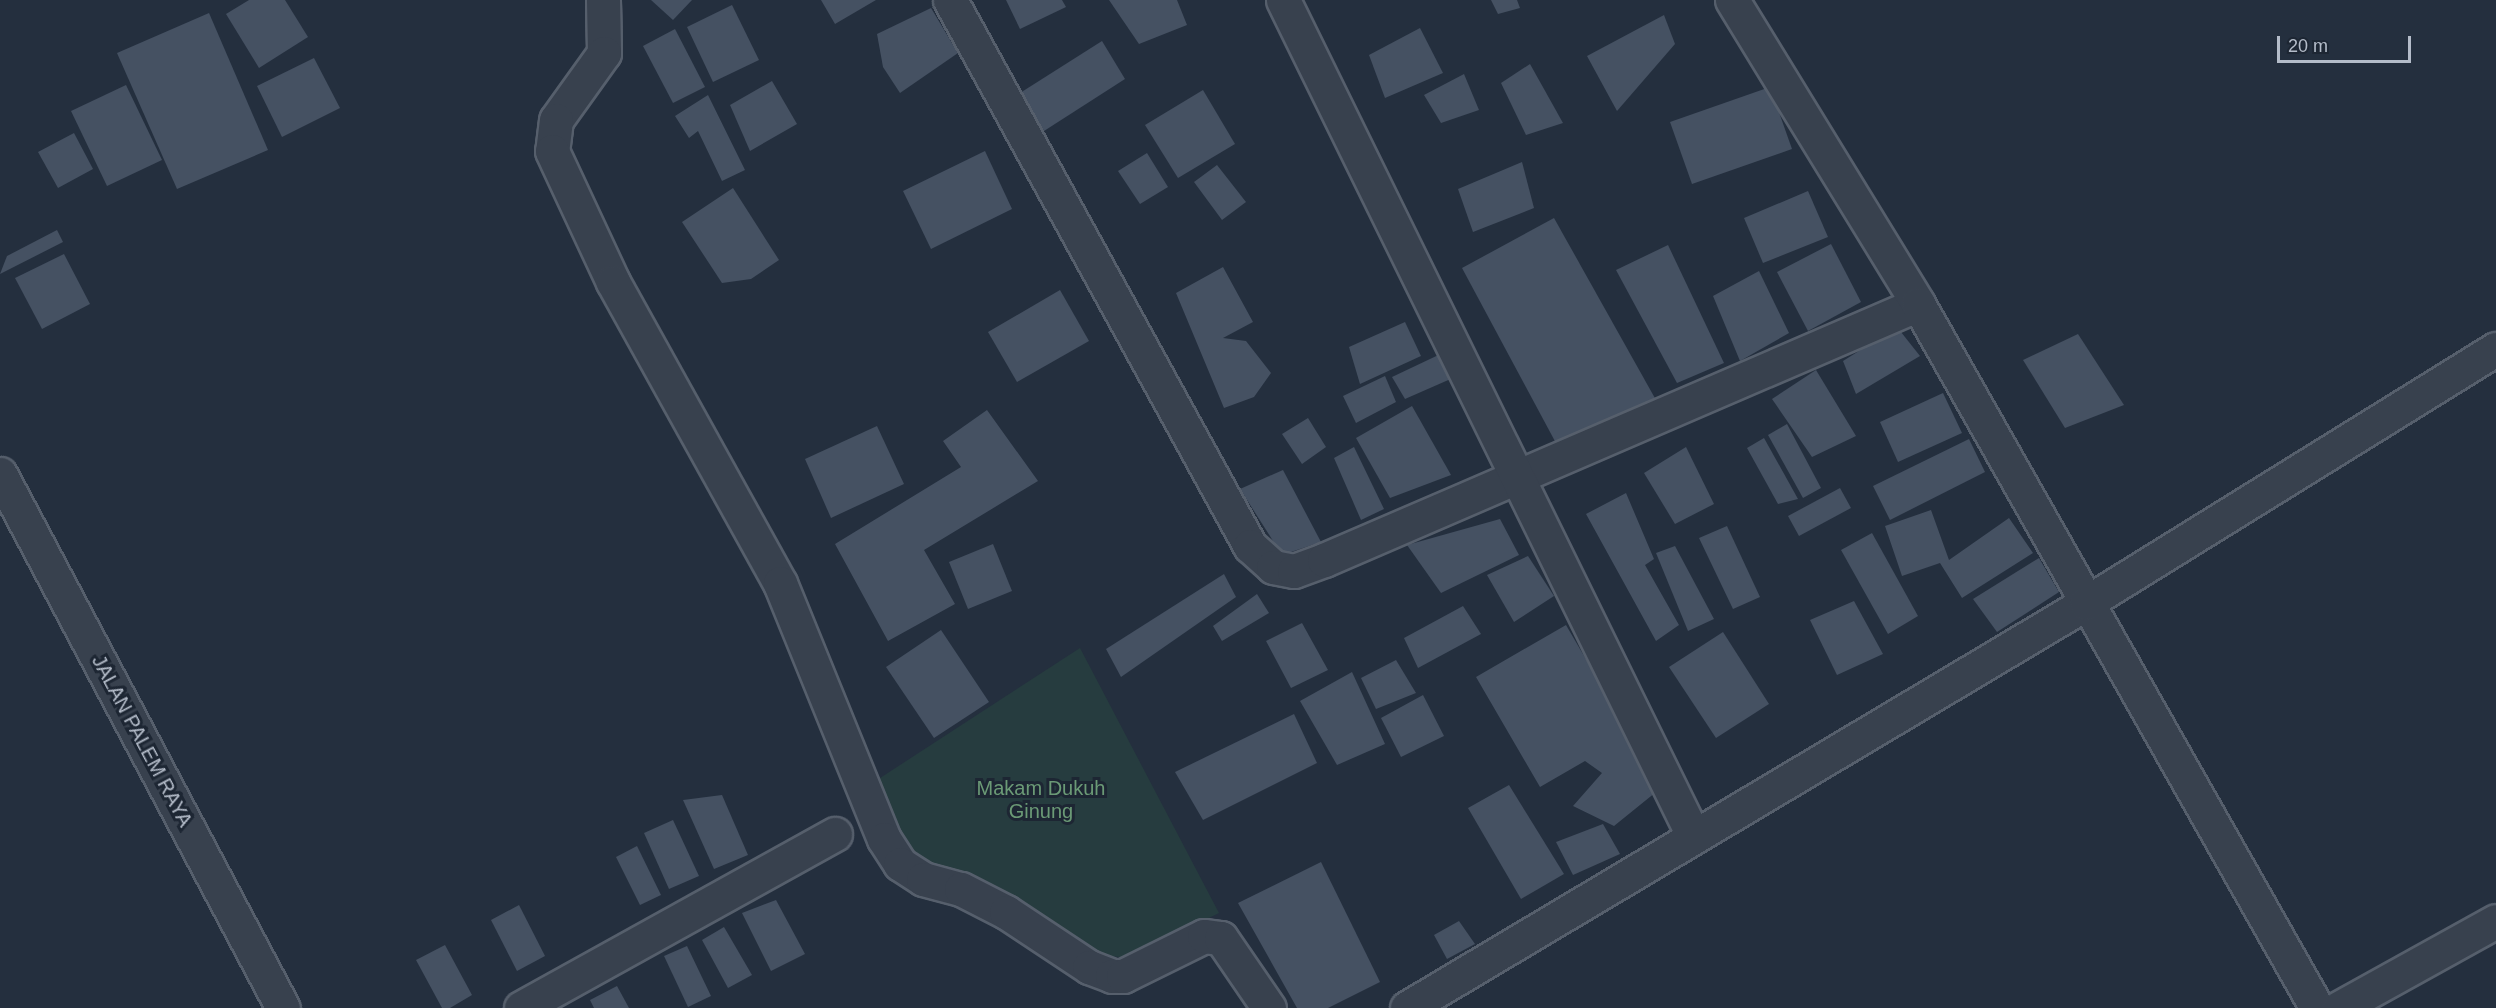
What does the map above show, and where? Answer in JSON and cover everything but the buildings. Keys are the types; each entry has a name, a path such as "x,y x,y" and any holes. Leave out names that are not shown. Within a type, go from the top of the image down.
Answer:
{"street":[{"path":"603,0 604,53 556,120 552,150 613,282 780,583 889,848 900,864 924,879 961,889 1006,912 1089,967 1112,976 1123,976 1204,936 1221,938 1269,1008"},
{"path":"950,0 1250,546 1273,567 1294,571 1314,564 1918,304"},
{"path":"1283,0 1694,837"},
{"path":"1732,0 1918,304 2318,1008"},
{"path":"1407,1008 2086,603 2496,349"},
{"name":"JALAN PALEM RAYA","path":"0,474 283,1008"},
{"path":"521,1008 835,834"},
{"path":"2339,1008 2496,921"}],"green space":[{"name":"Makam Dukuh Ginung","path":"1080,648 1219,913 1127,958 1095,954 933,870 906,848 877,780"}]}
